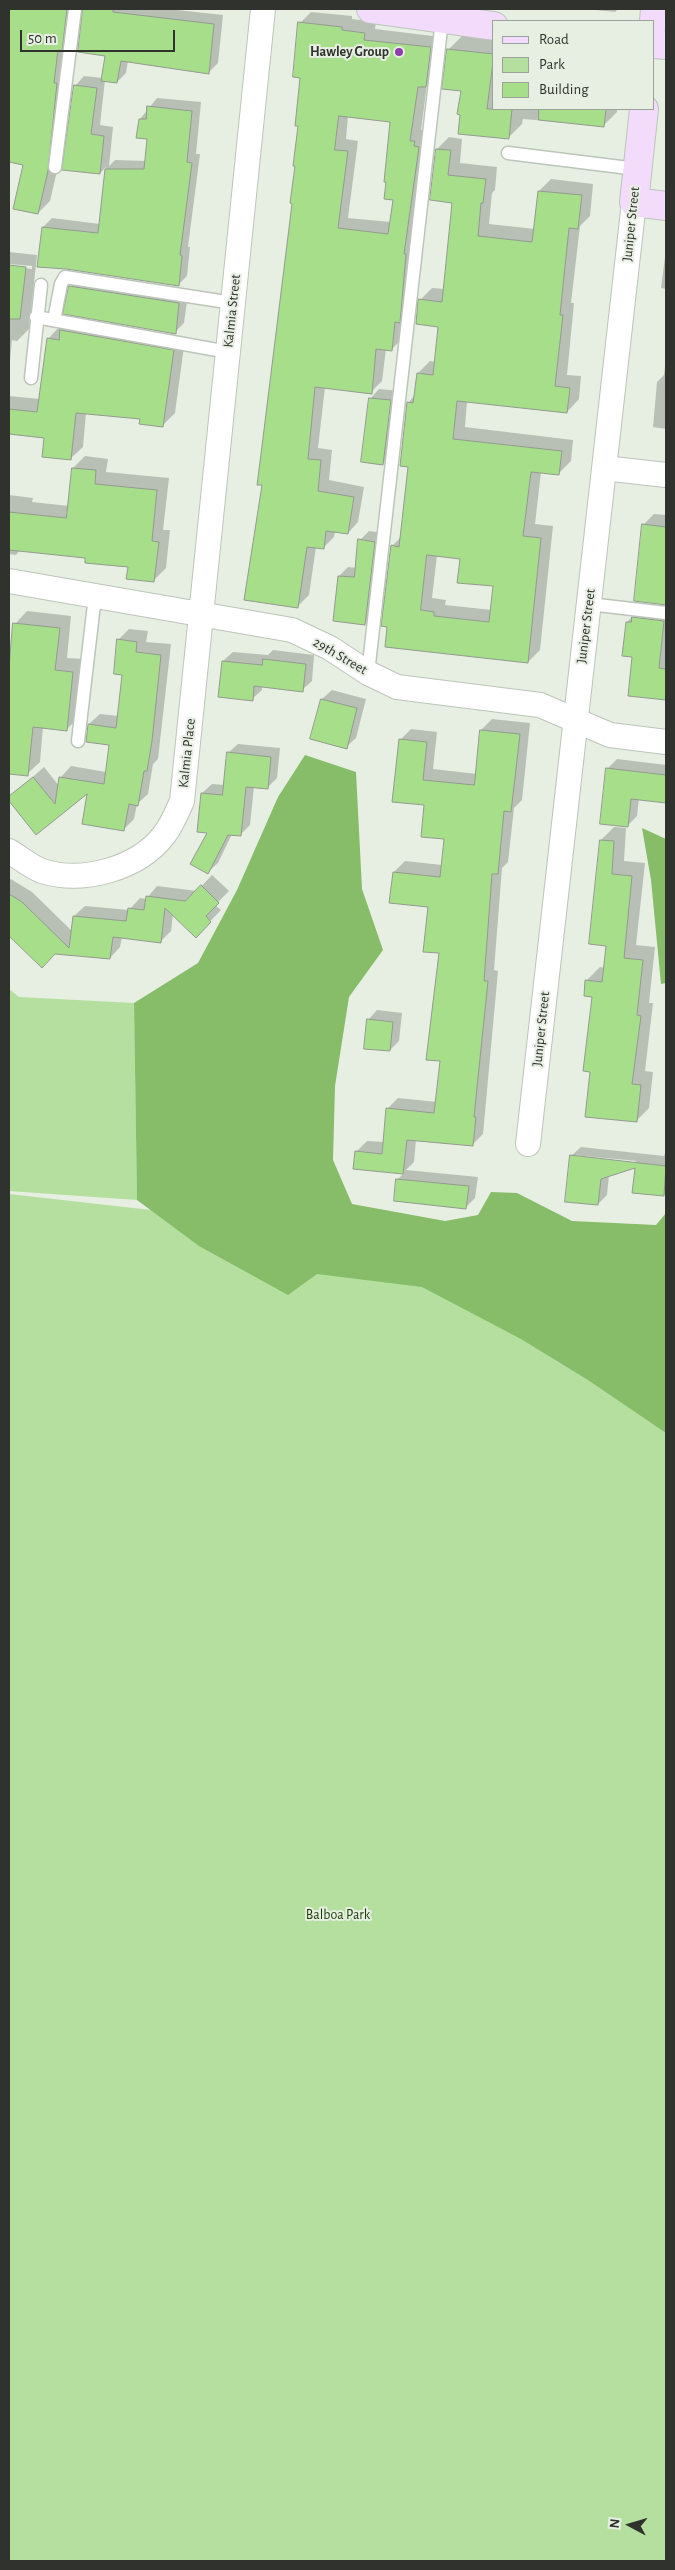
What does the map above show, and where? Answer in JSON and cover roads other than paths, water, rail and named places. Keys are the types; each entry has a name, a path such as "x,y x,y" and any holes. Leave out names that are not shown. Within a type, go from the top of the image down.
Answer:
{"street":[{"name":"Kalmia Street","path":"202,614 263,9"},
{"path":"371,9 442,20 483,20"},
{"name":"Juniper Street","path":"528,1144 644,110"},
{"path":"634,202 666,206"},
{"path":"604,468 666,475"},
{"name":"29th Street","path":"9,581 292,630 330,648 368,672 397,687 540,705 610,735 666,742"},
{"name":"Kalmia Place","path":"9,851 41,871 69,876 115,869 144,855 164,835 182,801 202,614"}],"lane":[{"path":"55,167 75,9"},
{"path":"368,672 442,20"},
{"path":"508,153 637,169"},
{"path":"54,320 61,284 65,277 233,303"},
{"path":"31,378 36,317 41,285"},
{"path":"36,317 228,352"},
{"path":"78,741 95,596"},
{"path":"589,604 666,613"}],"place":[{"name":"Hawley Group","path":"399,52"}],"park label":[{"name":"Balboa Park","path":"338,1915"}]}
